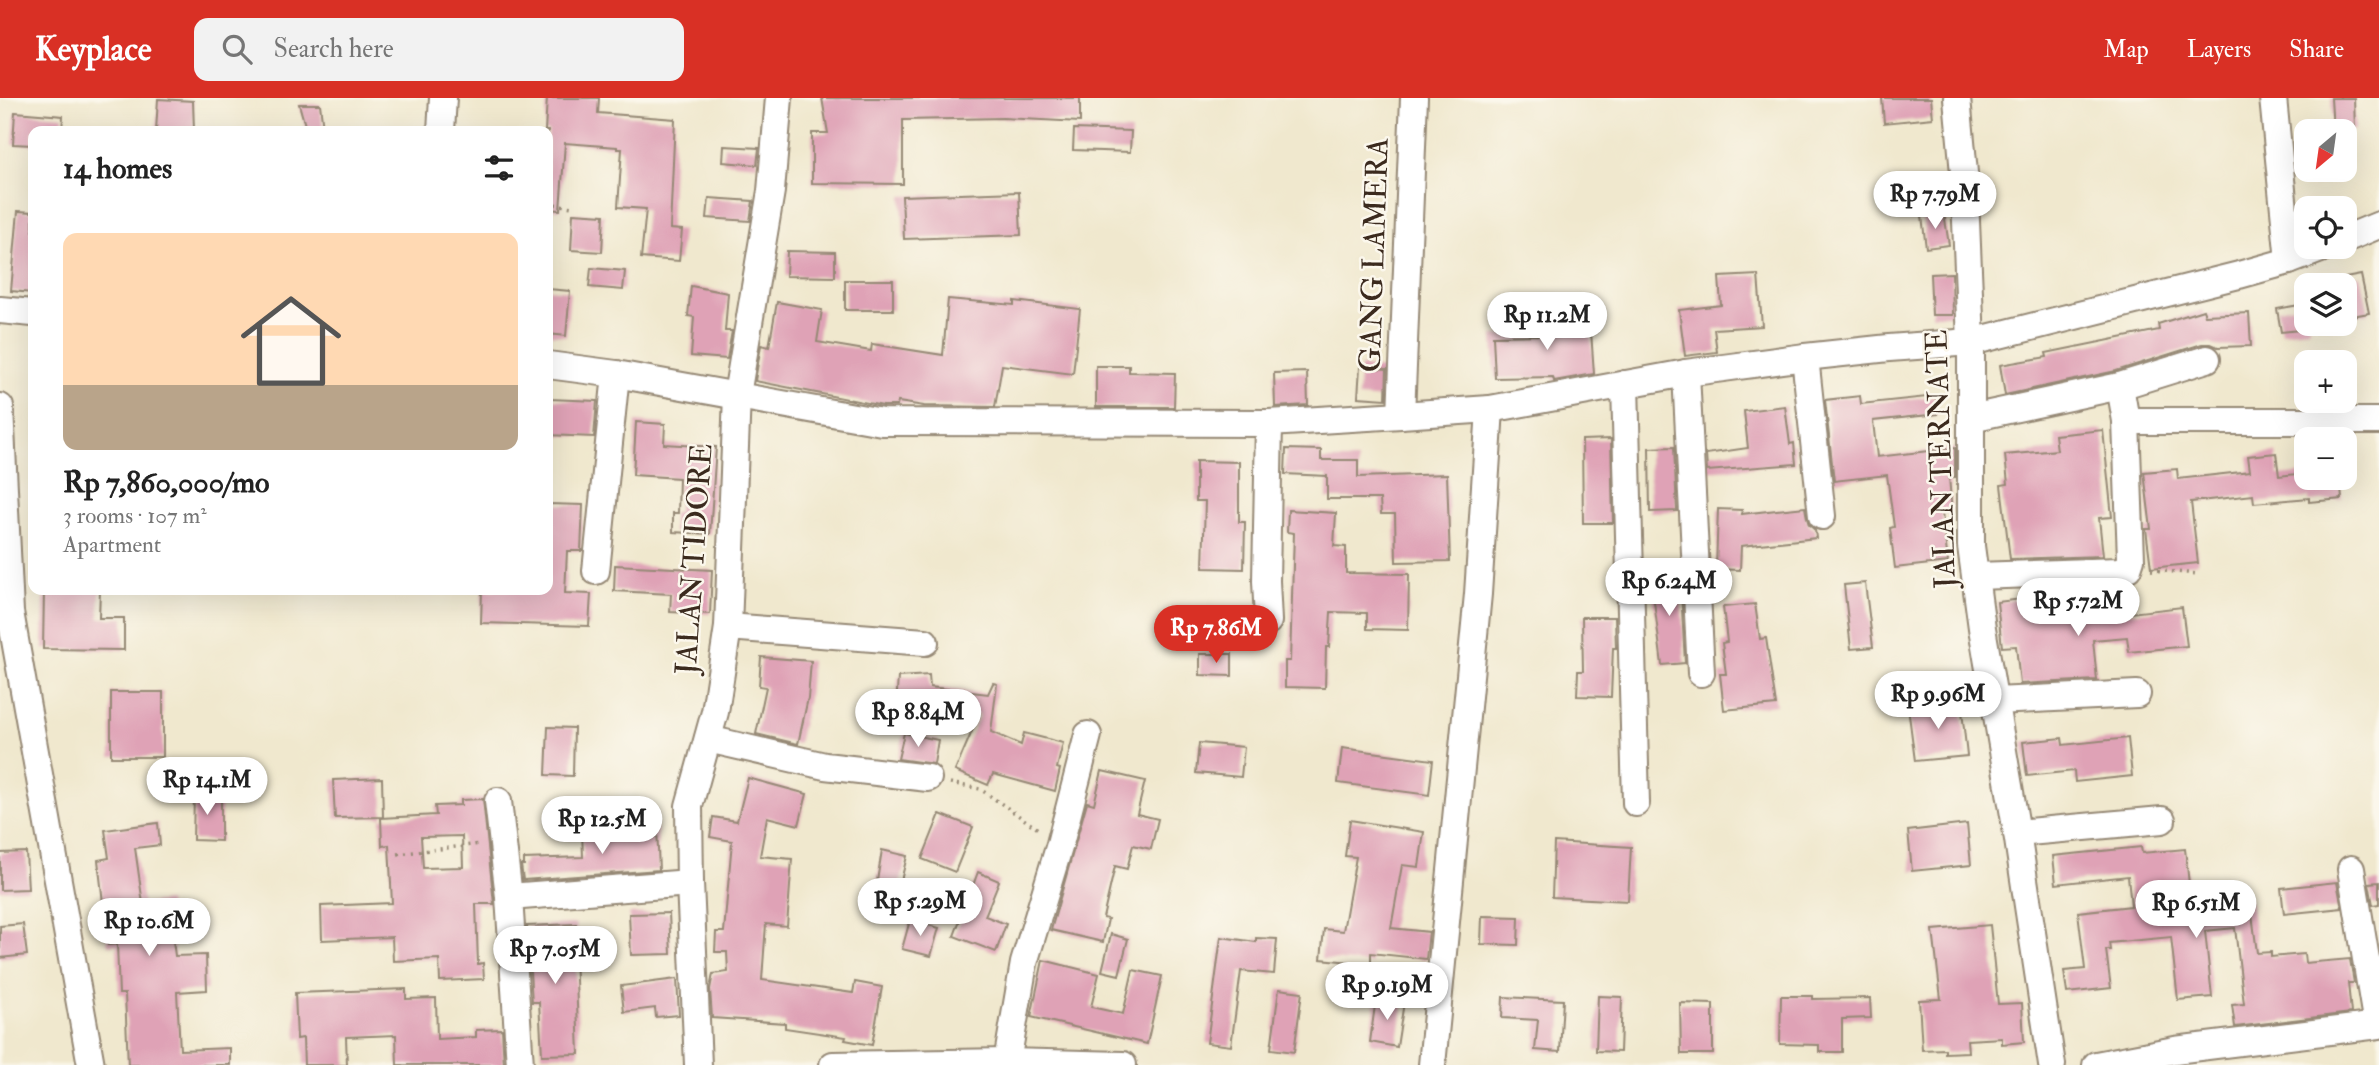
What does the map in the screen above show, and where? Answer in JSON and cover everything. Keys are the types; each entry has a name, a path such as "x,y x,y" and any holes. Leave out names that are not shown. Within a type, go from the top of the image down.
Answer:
{"street":[{"path":"441,126 443,98"},
{"name":"JALAN TIDORE","path":"698,1065 689,806 720,684 728,627 737,395 771,191 779,98"},
{"name":"GANG LAMERA","path":"1401,415 1414,98"},
{"name":"JALAN TERNATE","path":"1957,98 1964,173 1972,342 1971,546 2052,1065"},
{"path":"2273,98 2289,261"},
{"path":"2357,234 2379,225"},
{"path":"553,366 616,374 882,422 1269,423 1401,415 1490,409 1686,373 1805,357 1972,342 2294,259"},
{"path":"0,310 28,313"},
{"path":"1805,357 1822,516"},
{"path":"1971,418 2120,386 2207,359"},
{"path":"1686,373 1701,673"},
{"path":"596,571 616,374"},
{"path":"1625,384 1636,803"},
{"path":"1976,576 2119,571 2128,568 2131,559 2126,421 2120,386"},
{"path":"0,407 5,612 91,1065"},
{"path":"1432,1065 1477,608 1490,409"},
{"path":"2126,421 2379,421"},
{"path":"1268,621 1266,581 1269,423"},
{"path":"728,627 925,642"},
{"path":"1996,701 2137,694"},
{"path":"1007,1062 1024,963 1060,844 1088,735"},
{"path":"708,739 825,766 928,778"},
{"path":"498,802 509,897 520,1065"},
{"path":"2017,833 2162,820"},
{"path":"2096,1065 2175,1049 2378,1025 2351,869"},
{"path":"509,897 690,883"},
{"path":"834,1065 1007,1062 1123,1065"}],"path":[{"path":"553,204 572,206"},
{"path":"2128,568 2199,574"},
{"path":"928,778 980,789 1060,844"},
{"path":"398,854 503,841"}],"building":[{"path":"547,98 599,98 598,113 675,119 670,229 682,230 679,261 641,258 646,209 618,207 622,149 565,143 560,210 553,209 553,126 545,126"},
{"path":"822,98 1080,98 1080,122 1003,118 903,120 903,184 812,183 812,133 828,133"},
{"path":"1882,98 1931,98 1933,118 1884,123"},
{"path":"2331,98 2354,98 2355,119 2332,119"},
{"path":"158,99 193,101 194,126 156,126"},
{"path":"299,104 320,104 323,126 305,126"},
{"path":"15,112 63,116 62,126 28,126 28,145 13,144"},
{"path":"1074,129 1131,131 1130,152 1073,150"},
{"path":"724,146 759,148 757,165 723,162"},
{"path":"1019,192 1021,235 904,239 902,196"},
{"path":"709,198 753,201 750,221 707,218"},
{"path":"18,211 28,212 28,293 11,291"},
{"path":"573,213 604,215 602,252 571,250"},
{"path":"1944,213 1949,245 1926,248 1922,216"},
{"path":"787,251 835,252 835,277 786,276"},
{"path":"591,268 625,271 623,290 589,287"},
{"path":"1952,273 1953,315 1932,315 1930,274"},
{"path":"1758,275 1762,326 1714,329 1717,352 1685,356 1679,310 1721,305 1719,277"},
{"path":"2361,275 2369,313 2357,315 2357,276"},
{"path":"845,280 893,280 893,310 845,310"},
{"path":"691,286 728,293 725,331 732,331 727,359 691,356 694,317 688,316"},
{"path":"553,289 570,291 566,336 553,335"},
{"path":"948,299 1014,305 1014,301 1080,309 1073,374 1002,365 995,407 924,406 898,402 897,406 883,406 755,381 761,345 769,347 777,302 822,310 817,342 871,351 872,344 943,355"},
{"path":"2294,306 2294,331 2281,332 2277,309"},
{"path":"2203,310 2205,315 2249,313 2251,346 2218,347 2202,344 2116,371 2005,395 2000,365 2047,357 2046,353 2159,330 2158,324"},
{"path":"1590,317 1594,374 1554,381 1553,377 1495,378 1493,336 1551,335 1550,320"},
{"path":"1096,366 1129,366 1129,372 1175,373 1174,407 1096,407"},
{"path":"1360,367 1387,369 1386,399 1358,397"},
{"path":"1307,372 1308,405 1275,407 1274,373"},
{"path":"1860,396 1861,404 1936,396 1938,414 1873,421 1877,457 1955,448 1955,477 1949,477 1952,512 1942,513 1948,562 1895,568 1890,528 1894,527 1887,475 1834,481 1825,400"},
{"path":"553,399 597,401 594,437 553,435"},
{"path":"1785,406 1790,444 1794,443 1796,464 1707,471 1706,454 1748,448 1744,411"},
{"path":"636,422 665,424 664,444 716,447 710,534 673,532 673,513 678,513 679,478 633,475"},
{"path":"2103,430 2112,517 2099,518 2103,556 2010,559 2001,485 2008,484 2005,455 2057,450 2055,435"},
{"path":"1611,439 1613,523 1583,523 1582,440"},
{"path":"1674,447 1677,511 1650,512 1649,448"},
{"path":"1286,449 1321,450 1321,460 1358,460 1358,477 1447,474 1450,561 1396,562 1395,514 1381,514 1380,499 1327,499 1327,476 1285,474"},
{"path":"2276,453 2279,476 2294,474 2294,490 2341,490 2342,499 2309,502 2309,498 2254,503 2253,495 2191,502 2198,563 2151,568 2146,529 2151,529 2144,472 2177,469 2178,479 2250,471 2248,456"},
{"path":"1196,461 1239,462 1239,522 1245,522 1244,569 1203,568 1205,501 1196,501"},
{"path":"553,504 583,505 581,551 567,551 565,593 591,594 589,626 481,623 482,595 553,595"},
{"path":"1805,507 1809,525 1815,530 1816,538 1741,546 1740,570 1716,569 1718,509 1742,510 1741,514"},
{"path":"1288,510 1336,513 1334,546 1346,547 1346,573 1409,574 1408,630 1367,629 1367,613 1331,612 1329,647 1326,647 1325,688 1285,687 1285,661 1290,661 1294,533 1287,532"},
{"path":"615,565 712,570 710,614 670,612 671,594 614,591"},
{"path":"1680,574 1685,663 1662,665 1651,577"},
{"path":"1865,583 1873,647 1851,649 1844,585"},
{"path":"44,595 100,595 99,618 124,618 124,650 43,649"},
{"path":"2047,596 2049,615 2095,610 2096,617 2182,607 2187,646 2129,652 2127,637 2093,640 2097,680 2020,684 2016,646 2002,647 1997,602"},
{"path":"1755,604 1760,639 1766,638 1776,705 1724,710 1720,674 1726,674 1722,643 1727,642 1723,607"},
{"path":"1582,617 1615,617 1616,648 1613,648 1611,697 1577,696 1578,671 1583,671"},
{"path":"1200,654 1232,654 1232,676 1200,675"},
{"path":"761,657 811,661 808,698 798,744 756,734 766,687 759,686"},
{"path":"929,675 930,687 988,694 993,683 997,684 991,732 1021,745 1024,733 1063,743 1055,791 993,774 988,785 955,771 979,715 896,706 898,677"},
{"path":"111,692 163,692 163,757 111,757"},
{"path":"1961,702 1967,756 1915,761 1908,707"},
{"path":"548,727 574,728 573,776 546,775"},
{"path":"904,733 938,740 934,764 898,759"},
{"path":"2062,738 2063,745 2128,738 2132,776 2075,782 2074,771 2027,776 2023,742"},
{"path":"1199,743 1244,747 1241,777 1196,773"},
{"path":"1342,748 1433,760 1429,795 1338,783"},
{"path":"1102,771 1145,781 1137,814 1158,819 1151,849 1133,845 1127,869 1115,866 1103,918 1108,919 1103,942 1051,930 1087,802 1094,804"},
{"path":"382,778 383,817 335,818 333,780"},
{"path":"748,778 807,794 799,825 767,817 760,856 792,859 787,926 766,924 762,980 853,993 855,982 882,987 872,1045 845,1040 846,1037 785,1028 785,1023 712,1018 710,989 713,974 728,972 727,952 715,952 716,932 724,932 732,841 710,837 713,817 737,821"},
{"path":"194,794 221,794 221,841 193,840"},
{"path":"483,799 494,904 476,904 478,964 483,963 484,979 440,981 439,959 393,961 392,937 322,940 321,906 392,903 389,845 382,846 381,818 436,815 435,806 461,805 461,800","holes":["462,836 463,867 423,868 421,837"]},
{"path":"940,814 973,827 955,872 922,859"},
{"path":"1350,820 1424,832 1419,867 1402,865 1391,928 1429,932 1426,959 1371,953 1371,964 1321,959 1324,929 1343,931 1356,857 1345,856"},
{"path":"158,823 160,845 135,848 143,904 168,901 175,956 206,955 207,990 177,992 180,1050 230,1048 230,1065 128,1065 125,994 119,994 117,944 108,945 98,860 109,858 105,830"},
{"path":"1967,824 1971,865 1912,871 1908,831"},
{"path":"657,828 659,870 523,880 521,865 524,865 524,859 583,857 582,831"},
{"path":"1554,842 1631,847 1628,901 1552,897"},
{"path":"2141,847 2142,853 2185,849 2191,901 2195,901 2195,905 2250,898 2257,953 2271,952 2271,957 2304,954 2305,963 2350,959 2354,983 2348,983 2351,1013 2235,1027 2232,1005 2244,1004 2235,928 2205,931 2212,997 2178,1000 2171,937 2109,943 2110,950 2106,950 2111,988 2067,993 2064,971 2085,969 2078,912 2131,906 2128,876 2056,884 2053,856"},
{"path":"882,850 907,856 900,885 877,881"},
{"path":"26,852 28,889 0,890 0,853"},
{"path":"978,872 999,881 985,916 1006,924 996,952 954,936"},
{"path":"2337,882 2342,908 2284,914 2281,888"},
{"path":"2379,882 2379,904 2373,905 2369,883"},
{"path":"669,913 671,954 631,955 629,914"},
{"path":"1482,916 1519,917 1518,945 1481,944"},
{"path":"910,920 939,928 931,956 902,949"},
{"path":"23,924 27,955 0,958 0,926"},
{"path":"576,924 579,1054 542,1055 539,1002 532,1002 527,926"},
{"path":"1990,925 1998,1004 2022,1003 2024,1042 2002,1044 2002,1038 1967,1040 1968,1052 1922,1050 1919,1000 1941,999 1933,930"},
{"path":"1111,934 1128,939 1119,975 1102,971"},
{"path":"1221,937 1256,942 1256,938 1277,939 1274,974 1241,971 1231,1046 1207,1043"},
{"path":"1043,960 1099,974 1091,1007 1123,1014 1133,970 1162,976 1147,1044 1031,1017"},
{"path":"677,979 679,1015 656,1017 655,1008 624,1012 621,986"},
{"path":"406,989 406,999 436,998 437,1039 476,1037 476,1030 502,1029 504,1065 397,1065 396,1035 346,1037 347,1065 304,1065 303,1038 297,1039 295,993"},
{"path":"1279,989 1302,992 1294,1052 1271,1049"},
{"path":"1598,996 1622,997 1620,1052 1596,1051"},
{"path":"1781,996 1813,996 1813,999 1870,998 1871,1018 1842,1019 1842,1052 1819,1052 1819,1045 1780,1044"},
{"path":"1503,997 1563,1000 1560,1052 1535,1050 1538,1020 1502,1018"},
{"path":"1376,998 1404,1002 1397,1047 1370,1042"},
{"path":"1680,1003 1713,1004 1713,1054 1681,1054"}]}
